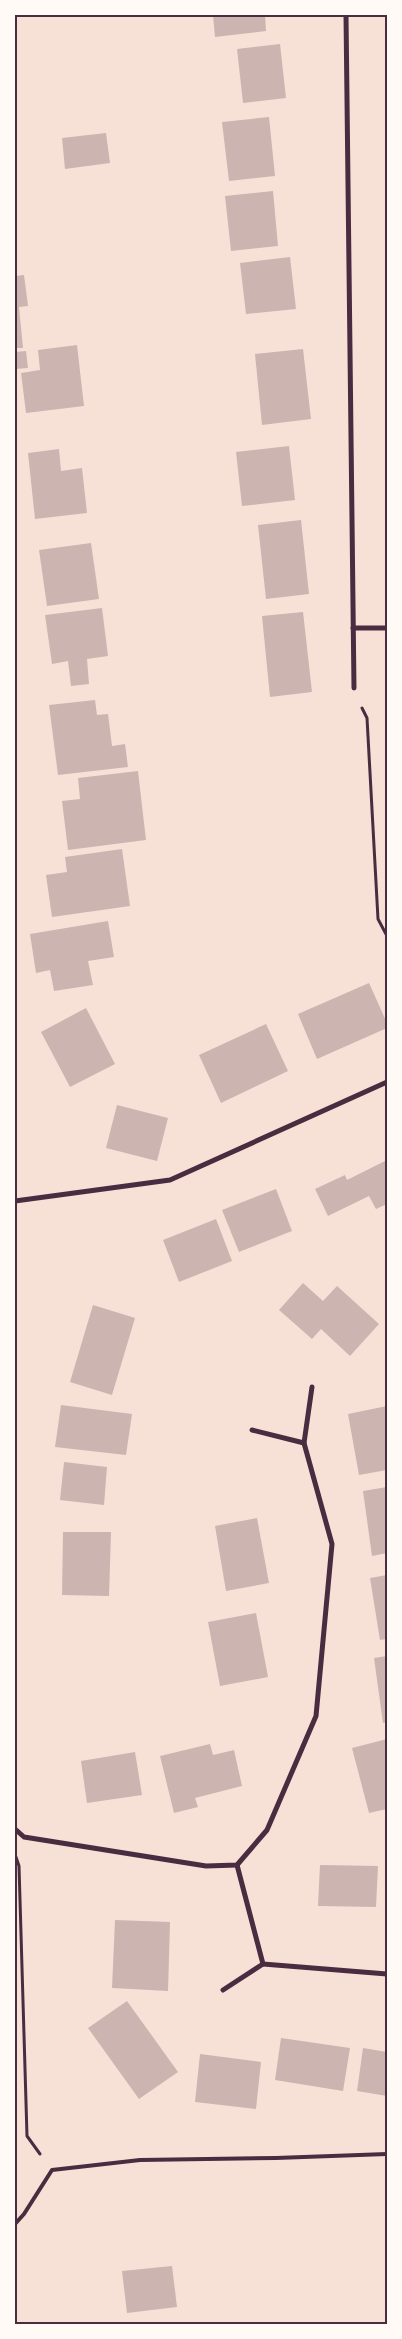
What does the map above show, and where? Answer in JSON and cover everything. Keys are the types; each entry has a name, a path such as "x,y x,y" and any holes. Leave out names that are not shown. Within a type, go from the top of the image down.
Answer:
{"street":[{"path":"346,15 354,688"},
{"path":"353,628 387,628"},
{"path":"15,1201 170,1180 387,1082"},
{"path":"15,1829 24,1837 206,1866 237,1865 268,1830 316,1716 332,1544 304,1443 312,1387"},
{"path":"252,1430 304,1443"},
{"path":"237,1865 263,1964"},
{"path":"223,1990 263,1964 387,1974"}],"lane":[{"path":"15,2224 24,2214 52,2170 140,2160 387,2154"}],"path":[{"path":"354,688 367,718 378,918 387,936"},
{"path":"15,1856 19,1866 28,2136 52,2170"}],"building":[{"path":"213,15 265,15 266,31 215,37"},
{"path":"280,44 286,98 243,103 237,49"},
{"path":"269,117 275,176 229,181 222,122"},
{"path":"106,133 110,163 65,169 62,138"},
{"path":"273,191 278,246 231,251 225,196"},
{"path":"290,257 296,309 246,314 240,263"},
{"path":"24,275 28,306 19,307 23,348 15,348 15,276"},
{"path":"77,345 84,406 26,413 21,373 40,370 38,350"},
{"path":"303,349 311,419 262,425 255,354"},
{"path":"26,351 28,368 15,369 15,352"},
{"path":"289,446 295,500 242,506 236,452"},
{"path":"59,449 61,471 82,468 87,513 35,519 28,453"},
{"path":"301,520 309,594 266,599 258,525"},
{"path":"91,543 99,599 47,606 39,550"},
{"path":"102,608 108,656 87,659 89,684 71,686 68,661 52,664 45,615"},
{"path":"303,612 312,692 270,697 262,616"},
{"path":"95,700 97,715 108,714 112,746 125,744 128,767 58,775 49,705"},
{"path":"138,771 146,840 68,850 62,801 80,799 78,778"},
{"path":"122,849 130,906 52,917 46,875 67,872 65,857"},
{"path":"108,921 114,957 88,961 93,985 54,991 50,970 36,973 30,934"},
{"path":"369,983 387,1023 387,1028 317,1059 298,1014"},
{"path":"86,1008 115,1064 70,1087 41,1032"},
{"path":"266,1024 288,1071 221,1103 199,1055"},
{"path":"117,1105 168,1118 157,1161 106,1148"},
{"path":"387,1160 387,1204 376,1209 369,1196 328,1216 315,1189 345,1175 347,1180"},
{"path":"276,1189 292,1231 239,1252 222,1210"},
{"path":"216,1219 232,1261 179,1282 163,1240"},
{"path":"303,1283 323,1301 337,1286 379,1324 350,1356 321,1329 312,1339 279,1310"},
{"path":"93,1305 135,1318 112,1395 70,1382"},
{"path":"61,1405 132,1414 126,1455 55,1447"},
{"path":"387,1406 387,1470 359,1475 348,1414"},
{"path":"64,1462 107,1467 104,1505 60,1500"},
{"path":"387,1487 387,1553 372,1556 363,1491"},
{"path":"257,1518 269,1583 226,1591 215,1526"},
{"path":"63,1532 111,1532 109,1596 62,1595"},
{"path":"387,1575 387,1639 380,1640 370,1578"},
{"path":"256,1613 268,1677 220,1686 208,1622"},
{"path":"387,1656 387,1722 383,1723 374,1658"},
{"path":"387,1739 387,1809 369,1813 352,1748"},
{"path":"210,1744 213,1755 234,1750 242,1786 195,1798 198,1807 174,1813 160,1756"},
{"path":"135,1752 142,1795 87,1803 81,1761"},
{"path":"320,1865 378,1866 376,1907 318,1906"},
{"path":"115,1920 170,1922 168,1991 112,1988"},
{"path":"127,2001 178,2072 139,2099 88,2028"},
{"path":"281,2038 350,2048 343,2091 275,2080"},
{"path":"363,2048 387,2052 387,2096 357,2091"},
{"path":"200,2054 261,2062 256,2109 195,2102"},
{"path":"172,2266 177,2307 127,2313 122,2271"}]}
